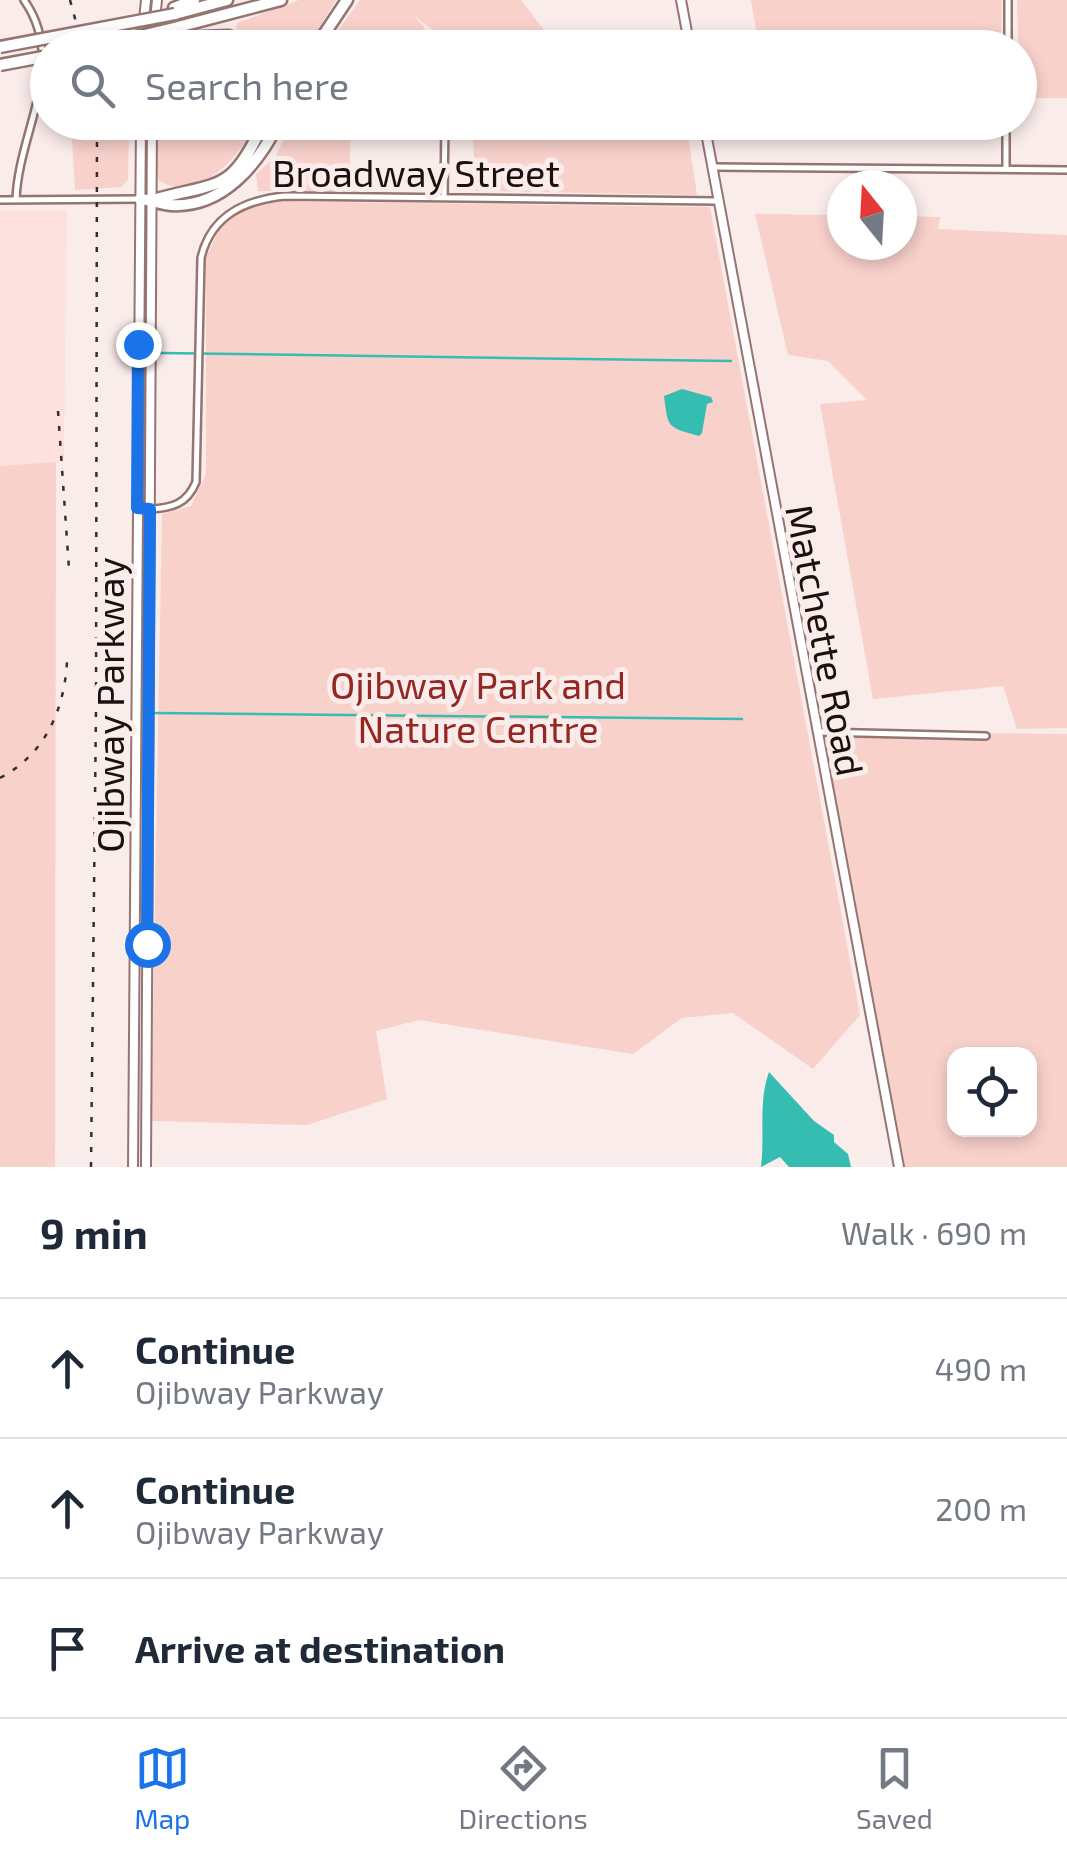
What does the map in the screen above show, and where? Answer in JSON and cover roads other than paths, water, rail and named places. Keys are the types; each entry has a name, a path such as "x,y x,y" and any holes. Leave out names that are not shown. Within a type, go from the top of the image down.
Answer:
{"highway":[{"path":"174,11 194,0"},
{"path":"87,30 228,0"},
{"path":"184,30 281,0"},
{"path":"327,30 348,0"},
{"path":"0,47 30,41"},
{"path":"0,65 30,59"},
{"path":"146,200 202,190 230,176 256,140"},
{"path":"146,200 187,204 225,190 256,162 269,140"}],"main road":[{"path":"143,30 146,0"},
{"path":"154,30 156,0"},
{"path":"681,0 687,30"},
{"name":"Ojibway Parkway","path":"142,140 150,509 146,1167"},
{"name":"Ojibway Parkway","path":"133,1167 137,508 151,140"},
{"name":"Matchette Road","path":"707,140 899,1167"}],"street":[{"path":"24,0 39,30"},
{"path":"1008,0 1008,30"},
{"path":"16,200 30,125"},
{"path":"444,198 445,140"},
{"path":"1006,140 1006,170"},
{"path":"711,167 1067,170"},
{"name":"Broadway Street","path":"137,508 171,508 191,494 196,482 202,258 217,223 236,208 262,198 716,201"},
{"path":"0,200 146,200"},
{"path":"816,732 986,736"}],"water":[{"path":"682,389 711,397 713,402 707,404 699,436 675,428 668,420 664,396"},
{"path":"769,1072 814,1121 834,1135 834,1142 848,1154 851,1167 789,1167 780,1157 761,1167 764,1095"}],"waterway":[{"path":"160,353 731,361"},
{"path":"154,713 742,719"}],"railway":[{"path":"70,0 78,30"},
{"path":"91,1167 97,140"},
{"path":"58,411 69,569"},
{"path":"0,778 29,757 49,729 62,697 67,662"}],"park label":[{"name":"Ojibway Park and Nature Centre","path":"478,706"}]}
